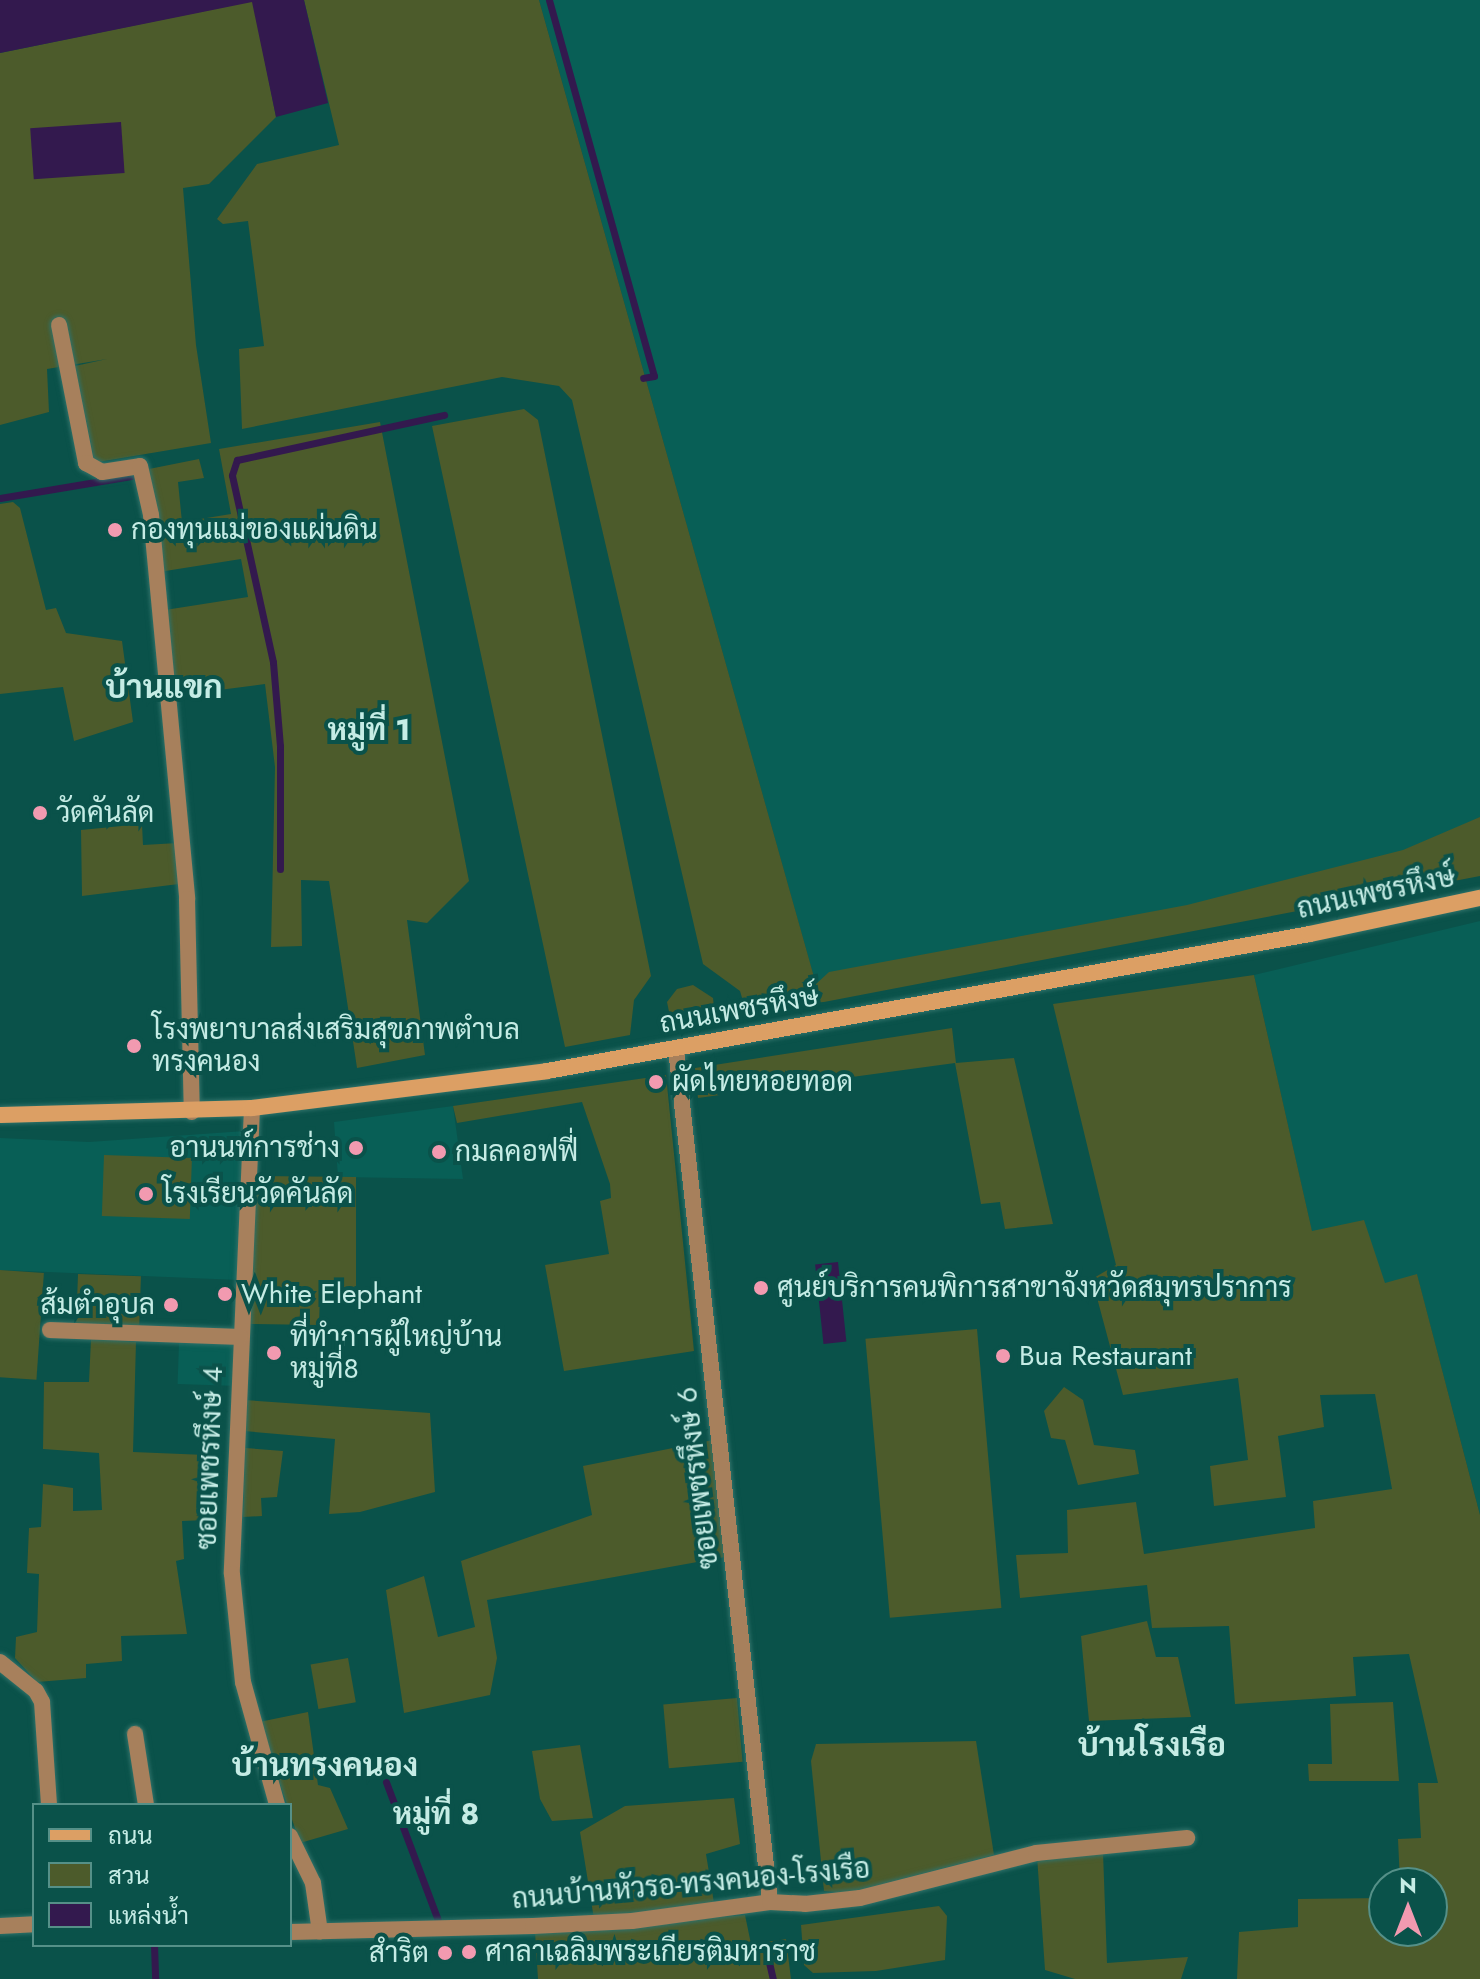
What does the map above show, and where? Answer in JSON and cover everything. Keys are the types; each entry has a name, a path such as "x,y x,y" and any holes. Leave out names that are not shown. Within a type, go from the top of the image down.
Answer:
{"main road":[{"name":"ถนนเพชรหึงษ์","path":"0,1115 252,1108 462,1083 676,1049 1480,898"}],"street":[{"path":"59,325 86,463 102,472 140,466 151,515 187,899 192,1112"},
{"name":"ซอยเพชรหึงษ์ 6","path":"676,1049 770,1902"},
{"name":"ซอยเพชรหึงษ์ 4","path":"252,1108 231,1542 236,1629 251,1718 276,1803"},
{"path":"50,1330 240,1337"},
{"path":"0,1662 36,1691 42,1702 49,1803"},
{"path":"135,1734 146,1803"},
{"name":"ถนนบ้านหัวรอ-ทรงคนอง-โรงเรือ","path":"292,1932 632,1921 770,1902 789,1906 860,1898 1036,1853 1187,1838"},
{"path":"292,1840 313,1883 320,1932"},
{"path":"0,1926 32,1924"}],"shaded area":[{"path":"539,0 1480,0 1480,859 816,985"},
{"path":"1480,921 1480,1515 1417,1275 1385,1284 1312,1232 1254,975"},
{"path":"453,1106 463,1179 338,1177 334,1122"},
{"name":"โรงเรียนวัดคันลัด","path":"245,1131 239,1280 0,1270 0,1138 89,1142"},
{"path":"179,1343 232,1345 231,1386 178,1384"}],"green space":[{"path":"304,0 539,0 816,984 829,972 1187,905 1403,850 1480,817 1480,876 824,1002 745,1008 740,991 703,964 572,400 559,386 502,377 242,429 239,349 264,346 248,221 223,224 217,219 257,164 339,145"},
{"path":"253,1 276,117 209,184 183,188 196,345 211,443 98,462 94,459 75,366 107,359 47,369 49,412 0,425 0,53"},
{"path":"524,409 538,420 651,976 634,1000 630,1035 565,1047 432,426"},
{"path":"380,422 469,881 427,923 407,920 425,1055 357,1068 329,881 301,880 302,946 271,947 275,767 265,684 173,696 165,610 248,597 241,559 159,572 149,469 199,459 204,478 178,482 182,522 231,514 219,449"},
{"path":"13,502 20,508 46,610 56,608 66,633 122,641 133,722 74,741 63,687 0,694 0,504"},
{"path":"142,824 143,845 178,843 179,884 82,896 81,830"},
{"path":"1254,975 1312,1231 1364,1220 1385,1283 1417,1274 1480,1515 1480,1979 1237,1979 1239,1932 1298,1927 1298,1899 1368,1898 1368,1947 1448,1947 1448,1867 1399,1867 1398,1839 1421,1838 1418,1783 1438,1783 1409,1654 1353,1657 1356,1696 1235,1704 1229,1626 1152,1628 1147,1585 1020,1598 1016,1555 1068,1553 1067,1510 1136,1502 1144,1554 1315,1528 1313,1501 1392,1489 1375,1394 1320,1395 1324,1427 1278,1436 1286,1497 1214,1506 1210,1466 1248,1460 1238,1378 1123,1395 1092,1279 1116,1265 1053,1004"},
{"path":"693,985 713,998 715,1019 672,1026 667,1002 677,989"},
{"path":"952,1028 956,1063 1014,1058 1053,1224 1005,1229 1000,1202 981,1204 955,1063 698,1098 695,1068"},
{"path":"666,1075 694,1351 564,1371 545,1265 609,1254 600,1201 611,1198 610,1184 582,1102 457,1123 453,1106"},
{"path":"104,1155 192,1158 190,1219 102,1216"},
{"path":"258,1176 356,1177 356,1294 320,1295 319,1325 249,1324 248,1281"},
{"path":"0,1270 44,1273 36,1380 0,1377"},
{"path":"78,1274 141,1276 139,1329 76,1327"},
{"path":"977,1329 1001,1608 890,1618 865,1339"},
{"path":"91,1339 136,1342 133,1452 206,1455 207,1520 182,1521 184,1559 176,1561 187,1634 121,1636 122,1661 86,1664 86,1678 37,1682 15,1658 16,1637 37,1632 39,1574 27,1573 29,1528 41,1527 43,1484 73,1488 73,1511 102,1510 99,1453 43,1449 44,1382 89,1382"},
{"path":"1064,1387 1083,1400 1094,1445 1135,1450 1139,1474 1078,1485 1065,1440 1051,1438 1044,1411"},
{"path":"244,1400 430,1413 435,1492 360,1512 329,1514 335,1439 244,1431"},
{"path":"713,1440 725,1557 487,1600 497,1658 490,1695 404,1713 386,1590 424,1576 438,1637 475,1627 461,1561 592,1515 583,1466"},
{"path":"245,1448 283,1451 277,1497 261,1498 262,1516 243,1517"},
{"path":"1147,1621 1156,1657 1178,1657 1191,1717 1089,1721 1081,1636"},
{"path":"348,1658 356,1702 318,1709 311,1665"},
{"path":"737,1698 743,1762 669,1768 663,1704"},
{"path":"1393,1702 1399,1781 1309,1781 1308,1764 1332,1764 1330,1704"},
{"path":"308,1712 318,1785 330,1788 348,1829 300,1843 292,1819 292,1803 286,1803 259,1722"},
{"path":"976,1741 994,1855 847,1893 824,1891 811,1761 816,1744"},
{"path":"580,1745 593,1818 552,1821 540,1799 532,1751"},
{"path":"734,1798 740,1844 706,1854 714,1903 594,1919 580,1832 625,1806"},
{"path":"1103,1852 1107,1963 1188,1957 1181,1979 1075,1979 1045,1970 1037,1856"},
{"path":"939,1906 947,1916 945,1960 876,1971 813,1973 804,1965 801,1925"},
{"path":"745,1915 751,1944 786,1939 791,1979 538,1979 535,1932"}],"water":[{"path":"0,0 304,0 328,103 276,117 252,2 0,53"},
{"path":"121,122 125,173 34,179 30,128"},
{"path":"838,1262 846,1342 823,1344 815,1264"}],"waterway":[{"path":"549,0 654,376 643,378"},
{"path":"280,869 280,746 273,662 232,475 237,460 444,415"},
{"path":"0,498 131,476"},
{"path":"386,1782 439,1923"},
{"path":"765,1945 773,1979"},
{"path":"154,1947 155,1979"}],"place":[{"name":"กองทุนแม่ของแผ่นดิน","path":"115,530"},
{"name":"วัดคันลัด","path":"40,813"},
{"name":"โรงพยาบาลส่งเสริมสุขภาพตำบล ทรงคนอง","path":"134,1046"},
{"name":"ผัดไทยหอยทอด","path":"656,1082"},
{"name":"อานนท์การช่าง","path":"356,1148"},
{"name":"กมลคอฟฟี่","path":"439,1152"},
{"name":"โรงเรียนวัดคันลัด","path":"146,1194"},
{"name":"ศูนย์บริการคนพิการสาขาจังหวัดสมุทรปราการ","path":"761,1288"},
{"name":"White Elephant","path":"225,1294"},
{"name":"ส้มตำอุบล","path":"171,1305"},
{"name":"ที่ทำการผู้ใหญ่บ้าน หมู่ที่8","path":"274,1353"},
{"name":"Bua Restaurant","path":"1003,1356"},
{"name":"ศาลาเฉลิมพระเกียรติมหาราช","path":"469,1952"},
{"name":"สำริต","path":"445,1953"}],"district":[{"name":"บ้านแขก","path":"164,687"},
{"name":"หมู่ที่ 1","path":"369,730"},
{"name":"บ้านโรงเรือ","path":"1152,1745"},
{"name":"บ้านทรงคนอง","path":"325,1765"},
{"name":"หมู่ที่ 8","path":"436,1814"}]}
